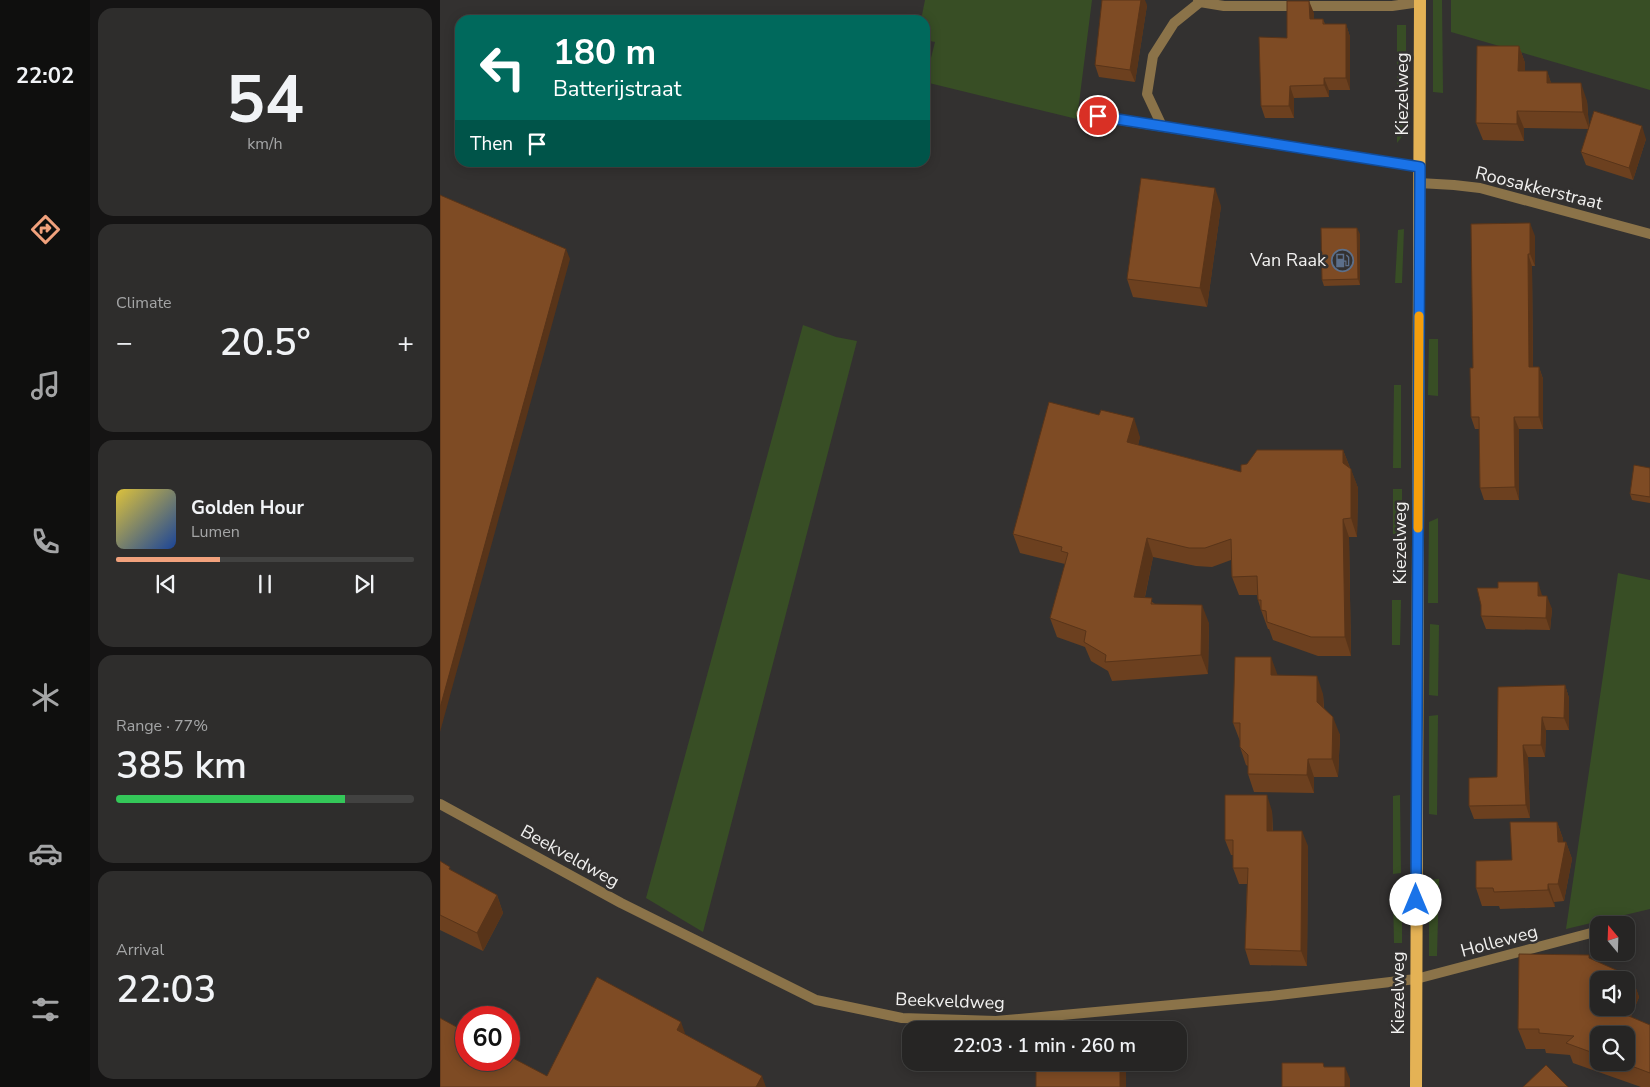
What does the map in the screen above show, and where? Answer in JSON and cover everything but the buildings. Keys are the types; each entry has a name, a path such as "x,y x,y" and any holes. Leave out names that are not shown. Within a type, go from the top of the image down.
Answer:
{"main road":[{"name":"Kiezelweg","path":"1416,1087 1420,1"}],"street":[{"path":"1162,126 1147,94 1153,56 1174,23 1199,1 1224,6 1392,6 1420,1"},
{"path":"1082,114 1420,167"},
{"name":"Roosakkerstraat","path":"1419,183 1454,184 1480,188 1650,234"},
{"name":"Beekveldweg","path":"440,804 621,903 816,1000 902,1018 996,1021 1270,996 1416,979"},
{"name":"Holleweg","path":"1416,979 1590,933"}],"green space":[{"path":"925,0 1092,0 1077,119 930,83 930,62 935,42 930,41 930,15 922,15"},
{"path":"1433,0 1442,0 1443,93 1433,92"},
{"path":"1451,0 1650,0 1650,90 1451,32"},
{"path":"1397,25 1406,25 1406,131 1397,143"},
{"path":"1404,229 1402,283 1395,283 1398,230"},
{"path":"803,325 836,337 857,341 703,932 646,898"},
{"path":"1429,339 1438,339 1438,396 1428,395"},
{"path":"1394,385 1401,385 1401,468 1393,468"},
{"path":"1393,489 1402,489 1402,534 1393,534"},
{"path":"1438,518 1438,603 1428,603 1429,522"},
{"path":"1618,573 1650,580 1650,909 1621,916 1590,916 1590,923 1566,929"},
{"path":"1392,600 1401,600 1400,645 1392,645"},
{"path":"1430,624 1439,625 1438,696 1429,695"},
{"path":"1438,715 1437,815 1429,814 1429,716"},
{"path":"1400,795 1401,873 1393,874 1393,796"},
{"path":"1439,879 1437,956 1429,956 1429,880"},
{"path":"1393,895 1402,895 1402,943 1394,943"}],"slow traffic":[{"path":"1418,528 1419,316"}],"place":[{"name":"Van Raak","path":"1342,260"}],"route":[{"path":"1098,116 1420,167 1416,900"}]}
